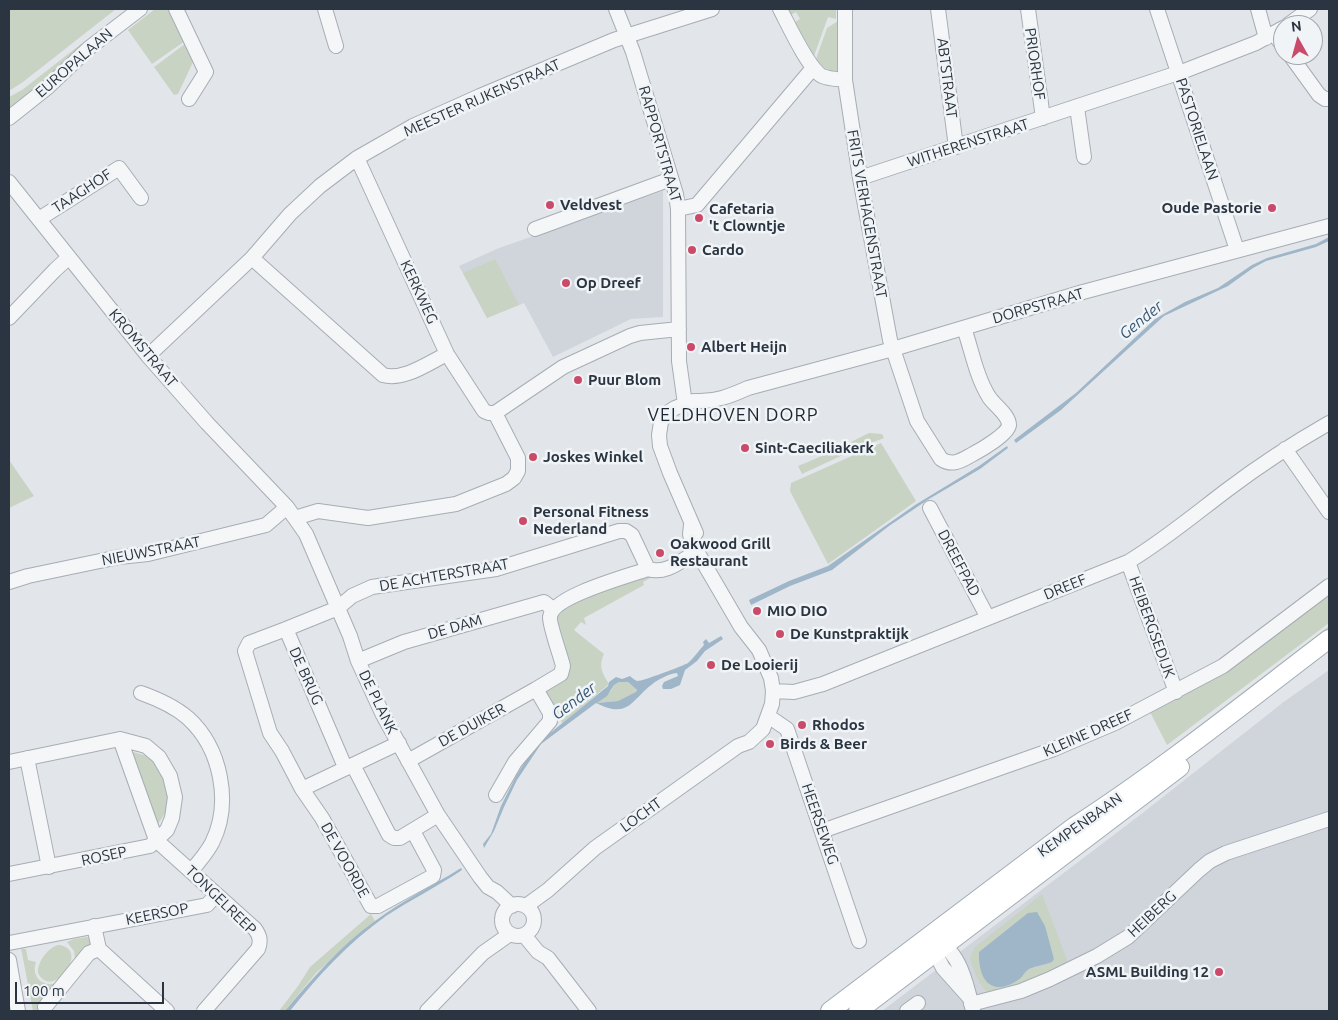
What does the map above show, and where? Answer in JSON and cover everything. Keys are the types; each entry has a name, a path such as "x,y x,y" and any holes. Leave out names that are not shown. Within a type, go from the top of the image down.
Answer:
{"main road":[{"name":"KEMPENBAAN","path":"830,1011 1075,826 1116,800 1181,752 1329,639"},
{"name":"KEMPENBAAN","path":"858,1011 1329,654"}],"street":[{"name":"EUROPALAAN","path":"9,118 48,86 89,48 140,9"},
{"path":"176,9 206,72 189,99"},
{"path":"325,9 336,46"},
{"name":"RAPPORTSTRAAT","path":"616,9 633,52 678,209 679,361 690,402"},
{"name":"MEESTER RIJKENSTRAAT","path":"148,356 252,258 290,214 320,186 358,158 413,126 489,92 626,36 712,9"},
{"path":"780,9 813,68 822,76 845,80"},
{"name":"FRITS VERHAGENSTRAAT","path":"845,9 845,80 860,178 892,349 917,421 941,459 948,463 959,462 984,448 1007,431 1009,425 1008,419 989,398 976,372 964,328"},
{"name":"ABTSTRAAT","path":"938,9 956,147"},
{"name":"PRIORHOF","path":"1028,9 1043,118"},
{"name":"PASTORIELAAN","path":"1157,9 1238,250"},
{"path":"1258,9 1273,32"},
{"name":"WITHERENSTRAAT","path":"860,178 1179,73 1273,33"},
{"path":"1297,65 1318,95 1324,99 1329,99"},
{"path":"678,209 696,205 813,68"},
{"path":"1077,108 1084,157"},
{"name":"KERKWEG","path":"291,513 318,511 368,518 456,504 506,484 514,478 519,464 518,458 495,413 484,411 447,354 358,158"},
{"name":"TAAGHOF","path":"39,219 119,168 141,198"},
{"path":"535,229 671,180"},
{"name":"KROMSTRAAT","path":"9,182 148,356 291,513"},
{"name":"DORPSTRAAT","path":"768,716 772,704 773,691 771,678 763,659 759,650 745,633 692,543 691,525 660,446 658,435 661,422 667,414 675,408 690,402 710,402 748,388 892,349 1084,292 1329,226"},
{"path":"9,318 69,258"},
{"path":"252,258 383,375 391,377 404,374 447,354"},
{"path":"495,413 563,368 630,336 640,333 679,329"},
{"name":"DREEF","path":"773,691 794,692 824,684 1128,562 1156,546 1227,490 1285,448 1329,423"},
{"path":"1285,448 1329,512"},
{"name":"DREEFPAD","path":"930,508 988,618"},
{"name":"NIEUWSTRAAT","path":"9,582 28,576 120,557 148,554 266,526 291,513"},
{"name":"DE PLANK","path":"291,513 306,534 350,636 358,661 383,715 438,815 474,868 488,886 497,892 507,920"},
{"name":"DE ACHTERSTRAAT","path":"338,608 352,596 372,587 496,569 619,531 626,531 632,536 648,569"},
{"path":"553,609 577,593 648,569 664,571 698,551"},
{"name":"HEIBERGSEDIJK","path":"1128,562 1176,692"},
{"name":"KLEINE DREEF","path":"822,831 1054,749 1115,723 1223,666 1329,586"},
{"name":"DE DAM","path":"358,661 404,642 544,602 553,609"},
{"name":"DE BRUG","path":"338,608 286,629 349,766 389,834 394,838 400,838 413,830"},
{"name":"DE DUIKER","path":"408,760 536,690 561,674 563,666 550,618 553,609"},
{"path":"286,629 250,643 245,651 270,733 302,789 399,743"},
{"path":"496,794 515,762 550,721 550,713 536,690"},
{"path":"141,693 159,699 189,719 201,733 215,757 222,786 221,815 212,844 191,870"},
{"name":"LOCHT","path":"529,910 548,890 595,848 738,746 745,736 768,716"},
{"name":"HEERSEWEG","path":"768,716 787,729 859,941"},
{"path":"120,738 156,840"},
{"name":"ROSEP","path":"9,762 120,738 146,746 159,757 170,776 175,797 172,818 167,830 150,846 9,874"},
{"path":"27,758 49,867"},
{"name":"DE VOORDE","path":"302,789 322,818 372,906 378,906 432,876 434,870 413,830"},
{"path":"413,830 438,815"},
{"name":"HEIBERG","path":"971,1004 1022,991 1097,956 1128,937 1199,870 1218,857 1329,819"},
{"name":"TONGELREEP","path":"156,840 256,929 259,935 260,944 258,949 204,1011"},
{"name":"KEERSOP","path":"9,942 206,905 216,895"},
{"path":"427,1011 484,953 507,920 521,905 529,910 534,924 528,932 519,936 507,920"},
{"path":"94,926 99,949 167,1011"},
{"path":"528,932 538,952 548,958 590,1011"},
{"path":"929,937 940,950 947,973 971,1004"},
{"path":"45,1007 90,953 99,949"},
{"path":"9,960 18,1011"}],"shaded area":[{"name":"Op Dreef","path":"663,191 663,317 631,319 553,357 524,303 487,318 459,266 499,248"},
{"path":"1329,670 1329,1011 882,1011 1140,815 1285,701"}],"green space":[{"path":"9,9 116,9 9,91"},
{"path":"155,9 174,9 188,39 152,64 128,30"},
{"path":"788,9 836,9 836,19 828,17 814,56 795,22 800,19 796,12 791,15"},
{"path":"838,21 838,69 836,72 825,68 816,59 827,28"},
{"path":"189,41 194,60 178,94 174,95 154,67"},
{"path":"81,44 87,47 9,111 9,97 22,90"},
{"path":"495,259 519,305 487,318 463,273"},
{"path":"869,433 882,434 884,438 802,474 798,466"},
{"path":"881,443 916,501 828,564 790,491 791,483"},
{"path":"9,460 34,496 9,508"},
{"path":"649,575 654,578 652,577 643,582 644,585 584,618 586,625 581,622 574,630 604,654 601,667 609,684 563,723 553,713 544,690 563,677 556,619 566,604"},
{"path":"1329,591 1329,623 1167,745 1149,710 1194,689 1227,668"},
{"path":"1329,626 1329,632 1102,800"},
{"path":"619,682 628,682 637,690 636,693 618,701 597,703 611,691 614,685"},
{"path":"129,751 141,754 154,761 166,782 167,806 164,815 156,826"},
{"path":"1042,894 1069,965 1021,987 990,994 979,983 970,958 975,947","holes":["1045,926 1054,959 1052,962 1027,970"]},
{"path":"371,914 375,921 316,973 285,1011 279,1011 310,967"},
{"path":"87,937 91,939 92,946 42,1011 33,1011 21,948 26,949 28,960 36,962 35,972 39,980 52,984 57,983 75,959 74,951 67,942"},
{"path":"58,945 68,948 71,955 71,963 60,978 52,981 45,980 38,973 39,964 47,952"}],"water":[{"path":"1329,237 1329,241 1316,247 1266,261 1228,286 1164,316 1061,410 1016,443 1014,440 1076,393 1155,319 1185,302 1218,288 1252,265 1267,258 1316,244"},
{"path":"1007,446 1008,448 980,469 929,499 889,526 832,570 790,586 751,605 749,600 789,581 828,566 915,505 979,466"},
{"path":"721,636 723,639 705,651 697,661 685,670 680,685 671,689 663,689 662,686 664,682 678,676 677,673 665,676 655,682 635,701 623,708 607,708 596,703 541,744 517,780 494,831 484,848 483,844 491,834 501,806 516,776 530,754 544,738 608,686 609,682 616,677 622,679 630,676 637,681 662,674 688,663 704,645 703,642 706,639 709,643","holes":["619,682 628,682 637,690 636,692 618,701 597,703 607,696 614,685"]},
{"path":"461,868 462,870 372,926 334,961 290,1011 285,1011 327,963 362,931 396,907"},
{"path":"1037,912 1045,926 1054,959 1052,962 1029,969 1020,979 1009,985 1000,987 988,983 981,970 979,952 1028,913"}],"place":[{"name":"Veldvest","path":"550,205"},
{"name":"Oude Pastorie","path":"1272,208"},
{"name":"Cafetaria 't Clowntje","path":"699,218"},
{"name":"Cardo","path":"692,250"},
{"name":"Op Dreef","path":"566,283"},
{"name":"Albert Heijn","path":"691,347"},
{"name":"Puur Blom","path":"578,380"},
{"name":"Sint-Caeciliakerk","path":"745,448"},
{"name":"Joskes Winkel","path":"533,457"},
{"name":"Personal Fitness Nederland","path":"523,521"},
{"name":"Oakwood Grill Restaurant","path":"660,553"},
{"name":"MIO DIO","path":"757,611"},
{"name":"De Kunstpraktijk","path":"780,634"},
{"name":"De Looierij","path":"711,665"},
{"name":"Rhodos","path":"802,725"},
{"name":"Birds & Beer","path":"770,744"},
{"name":"ASML Building 12","path":"1219,972"}],"district":[{"name":"VELDHOVEN DORP","path":"733,415"}],"water label":[{"name":"Gender","path":"1141,320"},
{"name":"Gender","path":"574,701"}]}
